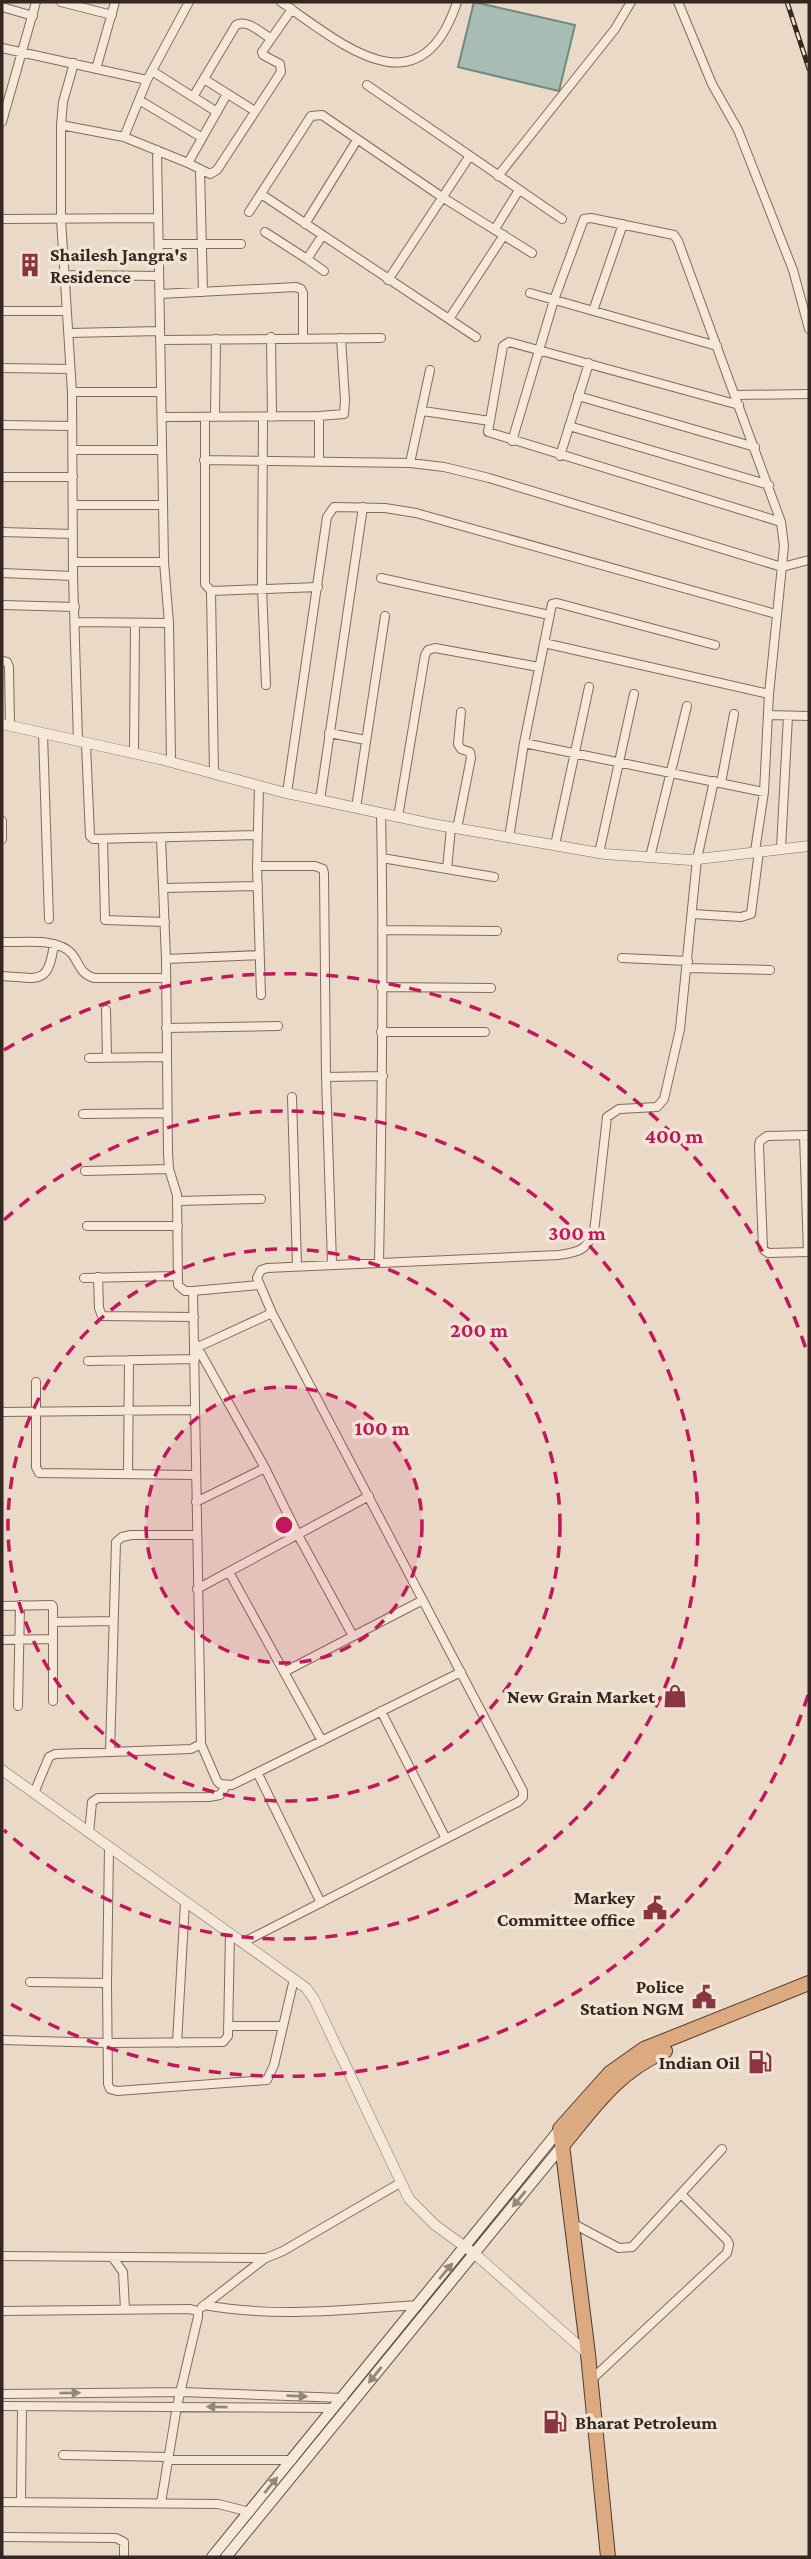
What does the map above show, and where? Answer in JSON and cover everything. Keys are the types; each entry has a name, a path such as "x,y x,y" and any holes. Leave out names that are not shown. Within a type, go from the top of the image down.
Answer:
{"highway":[{"path":"608,2557 591,2380 560,2129 645,2049 809,1983"},
{"path":"562,2146 613,2077 649,2058 809,1993"}],"main road":[{"path":"226,2557 471,2250 560,2129"},
{"path":"212,2557 418,2305 471,2250 562,2146"}],"street":[{"path":"2,122 36,2"},
{"path":"61,2 112,15"},
{"path":"96,69 115,2"},
{"path":"124,137 147,80 189,2"},
{"path":"281,2 343,45 373,60 396,64 416,58 437,43 453,16 457,2"},
{"path":"498,176 615,29 631,2"},
{"path":"678,2 712,84 738,130 793,270 809,329"},
{"path":"2,7 33,16"},
{"path":"61,125 124,137 210,174 217,170 281,72 280,64 263,55 262,48 292,9"},
{"path":"193,97 236,25 246,24 270,38"},
{"path":"2,48 147,80"},
{"path":"74,63 63,102 61,125 61,219 72,392 75,622 90,836 93,839 103,839 257,835"},
{"path":"152,71 216,112"},
{"path":"204,79 255,111"},
{"path":"367,85 562,219"},
{"path":"188,163 227,94"},
{"path":"139,100 201,137"},
{"path":"249,212 311,116 322,115 442,197 532,253"},
{"path":"305,224 357,140"},
{"path":"157,150 164,562 169,623 172,762"},
{"path":"388,280 469,157"},
{"path":"200,170 203,292"},
{"path":"495,229 519,190"},
{"path":"261,194 476,337"},
{"path":"2,219 158,218"},
{"path":"512,441 580,223 591,218 674,235 769,485 781,522 784,546 751,914 741,917 693,914"},
{"path":"593,311 623,225"},
{"path":"265,232 324,271"},
{"path":"449,319 504,235"},
{"path":"307,259 322,236"},
{"path":"159,244 241,244"},
{"path":"64,275 159,276"},
{"path":"160,294 301,289 303,337"},
{"path":"530,293 718,346"},
{"path":"2,311 66,311"},
{"path":"69,333 216,339 381,338"},
{"path":"265,685 262,460 268,416 271,337"},
{"path":"162,417 340,415 345,411 341,338"},
{"path":"215,417 216,339"},
{"path":"739,405 539,349 505,343 488,432 781,522"},
{"path":"560,456 589,363"},
{"path":"2,368 70,369"},
{"path":"410,463 430,370"},
{"path":"72,392 161,392"},
{"path":"736,395 809,394"},
{"path":"578,396 755,446"},
{"path":"423,411 490,421"},
{"path":"319,416 319,461"},
{"path":"205,417 205,584 211,591 214,774"},
{"path":"2,425 72,426"},
{"path":"569,426 769,485"},
{"path":"73,450 162,450"},
{"path":"204,460 410,463 489,478 782,567 809,560"},
{"path":"2,477 73,477"},
{"path":"73,505 163,505"},
{"path":"287,793 328,513 334,507 363,507 416,513 776,614"},
{"path":"320,800 363,507"},
{"path":"2,532 73,534"},
{"path":"74,562 164,562"},
{"path":"2,573 73,576"},
{"path":"381,578 549,614"},
{"path":"211,591 318,587"},
{"path":"509,838 550,607 557,603 715,645"},
{"path":"2,605 75,607"},
{"path":"356,808 385,616"},
{"path":"75,622 169,623"},
{"path":"134,753 135,623"},
{"path":"544,643 769,694"},
{"path":"398,817 428,650 435,648 539,667"},
{"path":"2,661 7,662 9,667 6,725 172,762 287,793 454,828 599,853 697,859 809,846"},
{"path":"555,845 589,687"},
{"path":"599,853 634,694"},
{"path":"650,857 687,706"},
{"path":"447,869 471,758 470,752 461,749 458,744 461,712"},
{"path":"242,1942 518,1802 523,1797 521,1785 272,1313 257,1279 261,1270 297,1265 559,1255 577,1252 589,1244 594,1232 607,1117 619,1109 661,1104 681,1029 697,859 734,714"},
{"path":"768,715 809,716"},
{"path":"781,848 788,716"},
{"path":"329,733 366,740"},
{"path":"43,734 49,919"},
{"path":"524,743 764,792"},
{"path":"259,786 257,866 261,995"},
{"path":"379,1262 383,1076 381,813"},
{"path":"2,821 2,839"},
{"path":"162,838 167,1113 169,1169 178,1201 177,1276 181,1289 193,1291 259,1285"},
{"path":"103,839 105,920 165,922"},
{"path":"382,858 494,877"},
{"path":"257,866 315,866 323,869 332,1264"},
{"path":"164,888 258,886"},
{"path":"382,930 497,931"},
{"path":"2,942 54,944 66,949 86,976 93,978 166,978"},
{"path":"2,976 30,977 46,974 50,969 54,944"},
{"path":"166,959 260,955"},
{"path":"622,958 770,970"},
{"path":"381,987 491,988"},
{"path":"106,1010 107,1057"},
{"path":"166,1028 278,1027"},
{"path":"381,1032 485,1032"},
{"path":"89,1058 166,1056"},
{"path":"326,1077 383,1076"},
{"path":"292,1097 297,1265"},
{"path":"83,1114 167,1113"},
{"path":"806,1135 809,1252 768,1253 762,1245 760,1141 767,1136 806,1135"},
{"path":"85,1171 169,1169"},
{"path":"178,1201 261,1199"},
{"path":"87,1226 178,1226"},
{"path":"84,1278 177,1276"},
{"path":"98,1277 99,1308 102,1316 194,1317"},
{"path":"193,1291 201,1744 212,1774 220,1784 226,1786"},
{"path":"196,1345 272,1313"},
{"path":"196,1345 354,1636"},
{"path":"89,1361 195,1359"},
{"path":"128,1474 129,1360"},
{"path":"36,1382 36,1467 39,1474 195,1475"},
{"path":"2,1412 195,1410"},
{"path":"196,1502 265,1468"},
{"path":"197,1589 369,1496"},
{"path":"110,1752 116,1542 122,1537 197,1535"},
{"path":"229,1572 323,1741"},
{"path":"284,1672 423,1601"},
{"path":"18,1706 20,1605"},
{"path":"2,1606 52,1605 53,1701"},
{"path":"53,1622 113,1621"},
{"path":"2,1640 53,1639"},
{"path":"89,1833 92,1802 98,1798 219,1795 226,1786 258,1774 461,1672"},
{"path":"380,1711 446,1839"},
{"path":"34,1793 50,1757 55,1754 191,1749 201,1744"},
{"path":"2,1770 294,1979 314,1999 409,2199 421,2213 471,2250 588,2354"},
{"path":"258,1774 321,1902"},
{"path":"109,1847 107,2043 110,2089 117,2091 267,2080 274,2064 294,1979"},
{"path":"177,2043 185,1902"},
{"path":"2,2040 223,2042 228,2036 230,1933"},
{"path":"30,1982 107,1983"},
{"path":"228,2026 283,2026"},
{"path":"572,2222 619,2248 628,2248 637,2243 722,2150"},
{"path":"161,2503 177,2406 201,2308 265,2258 283,2251 400,2183"},
{"path":"591,2380 727,2253 727,2241 681,2194"},
{"path":"2,2256 265,2258"},
{"path":"113,2258 123,2272 125,2309"},
{"path":"2,2311 201,2308 276,2314 418,2305"},
{"path":"2,2394 181,2392 343,2398"},
{"path":"2,2406 334,2408"},
{"path":"21,2501 22,2406"},
{"path":"63,2455 292,2460"},
{"path":"2,2501 228,2504 250,2512"},
{"path":"2,2537 116,2538 124,2542 124,2557"}],"shaded area":[{"path":"474,2 575,25 559,91 458,67"}],"railway":[{"path":"787,2 809,69"}],"place":[{"name":"Shailesh Jangra's Residence","path":"30,265"},
{"name":"New Grain Market","path":"675,1696"},
{"name":"Markey Committee office","path":"655,1908"},
{"name":"Police Station NGM","path":"704,1997"},
{"name":"Indian Oil","path":"760,2062"},
{"name":"Bharat Petroleum","path":"555,2422"}]}
